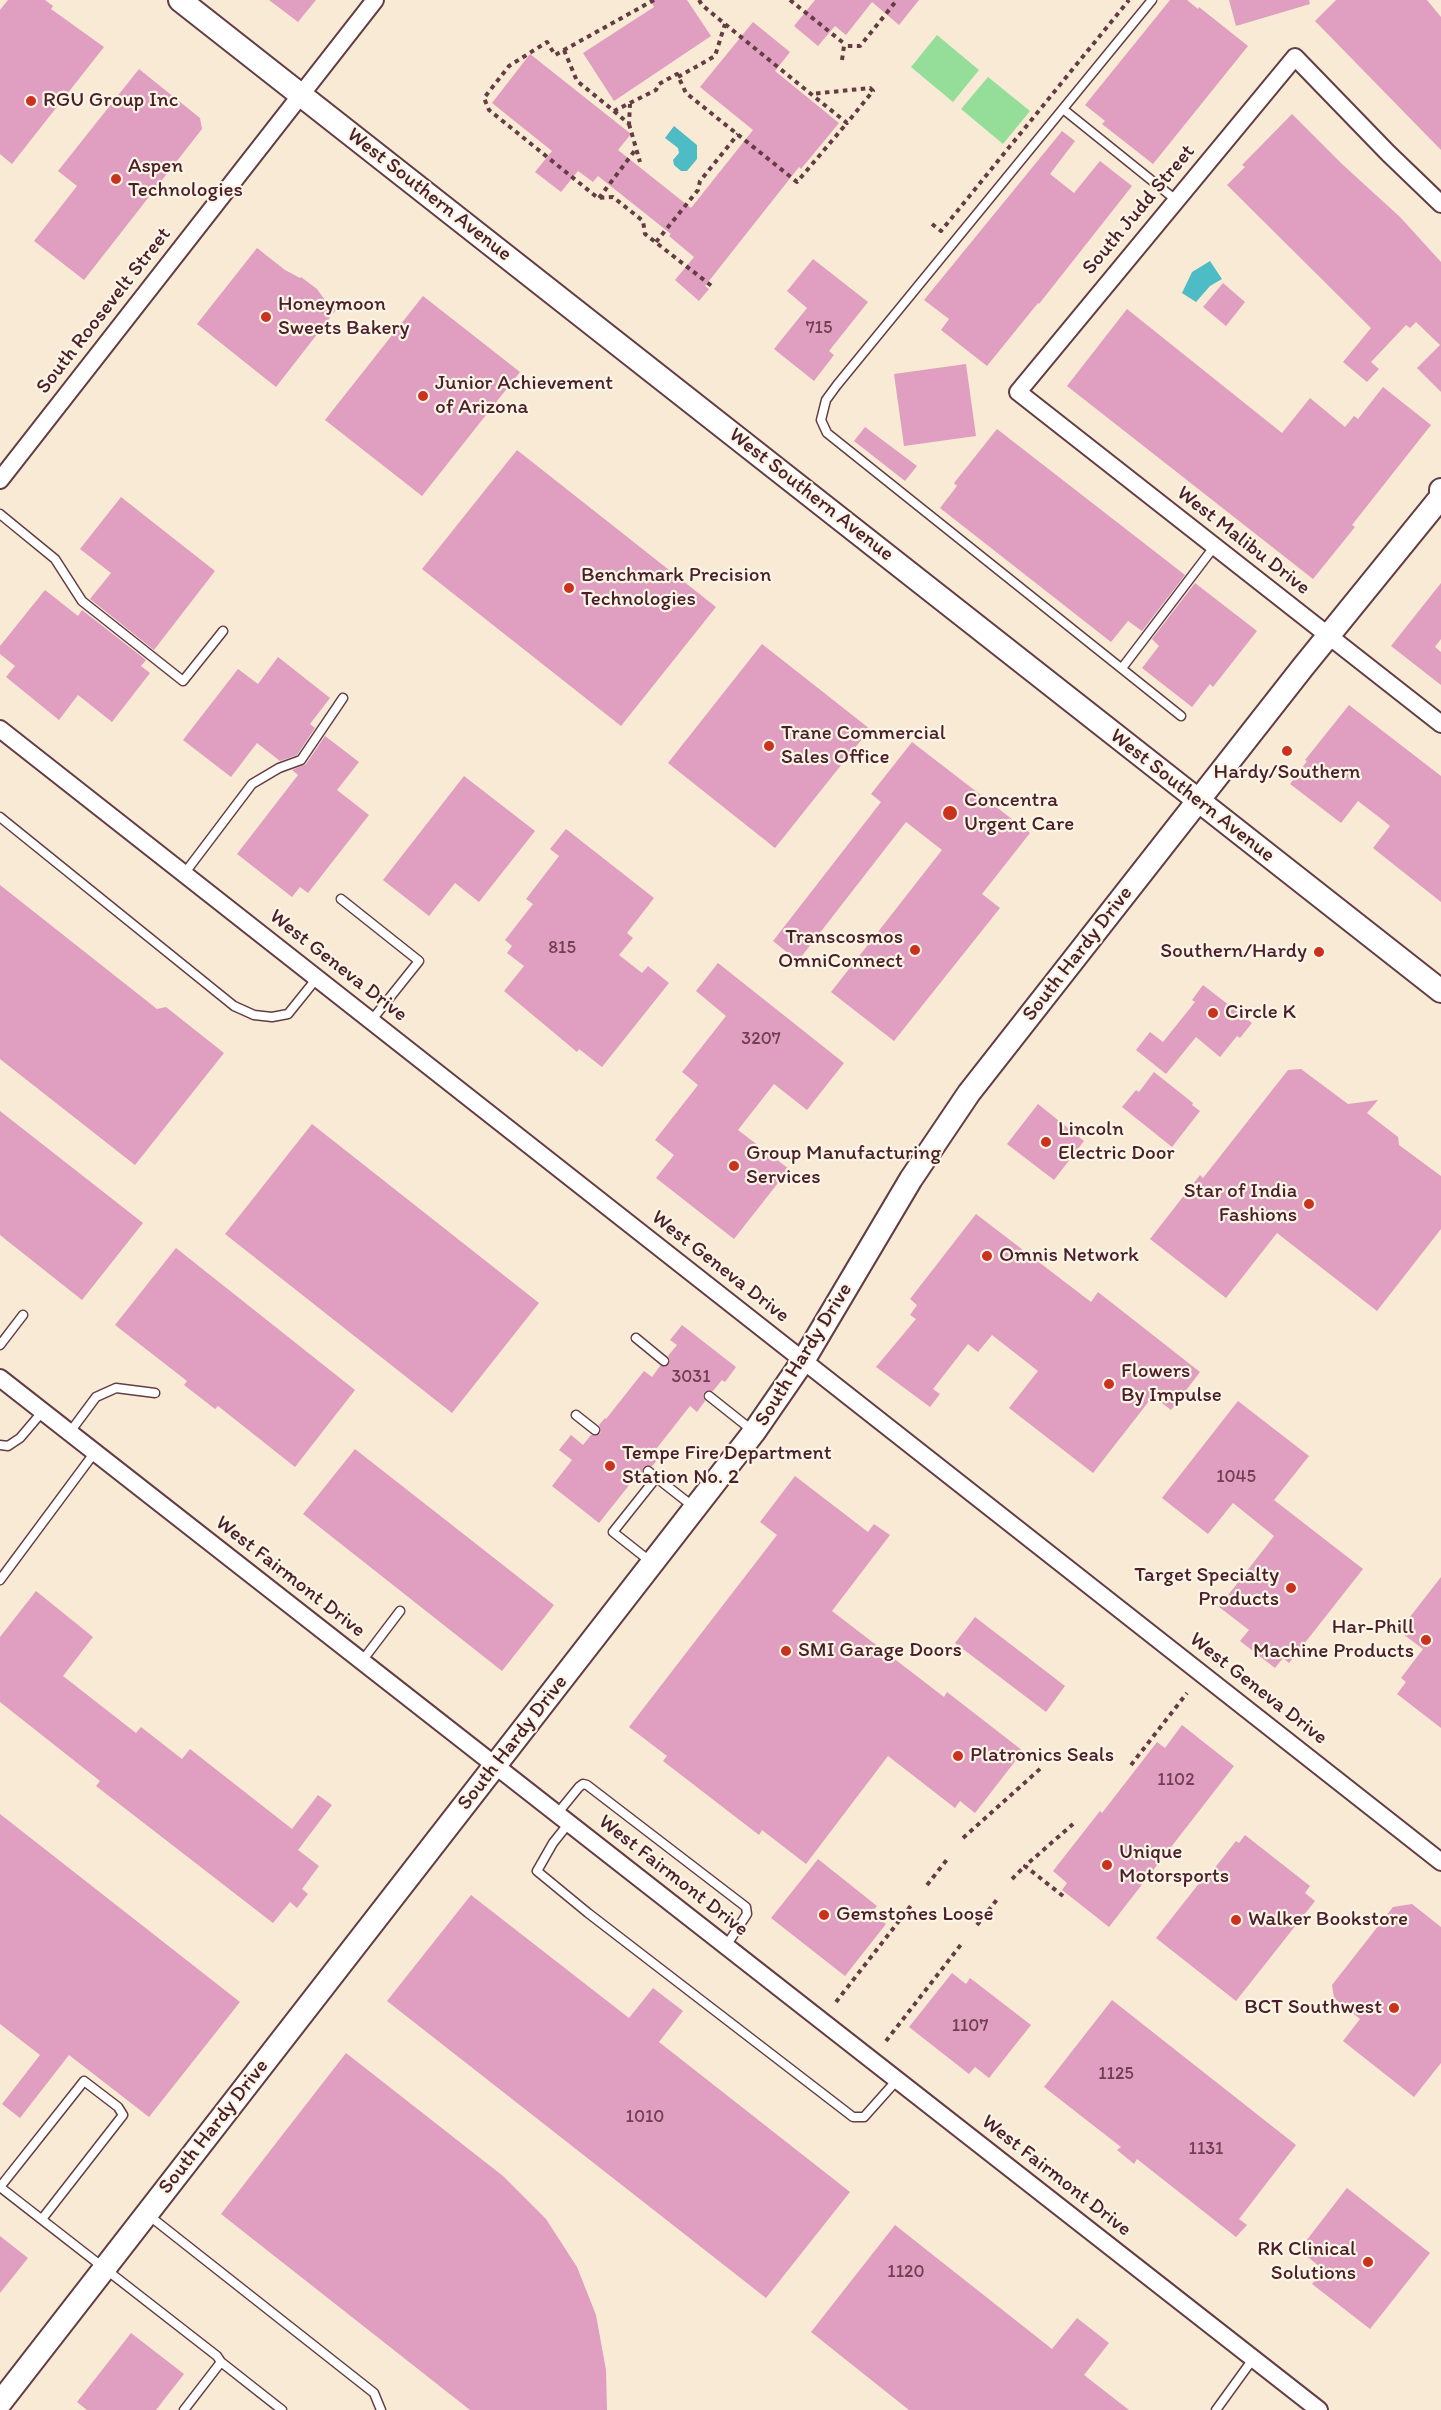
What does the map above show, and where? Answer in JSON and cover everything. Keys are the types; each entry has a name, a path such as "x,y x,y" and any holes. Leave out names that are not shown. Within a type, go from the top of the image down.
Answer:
{"street":[{"name":"West Southern Avenue","path":"180,0 1441,991"},
{"name":"South Roosevelt Street","path":"0,480 375,0"},
{"name":"South Judd Street","path":"1018,392 1295,57 1441,204"},
{"name":"West Malibu Drive","path":"1018,392 1441,724"},
{"name":"South Hardy Drive","path":"0,2403 654,1564 754,1432 803,1361 911,1179 969,1093 1441,496 1441,490"},
{"name":"West Geneva Drive","path":"0,729 1441,1862"},
{"name":"West Fairmont Drive","path":"0,1378 1319,2410"}],"lane":[{"path":"1152,0 837,385 826,400 821,420 827,433 1182,716"},
{"path":"1063,109 1176,200"},
{"path":"0,514 55,559 82,601 183,681 223,631"},
{"path":"1122,668 1214,547"},
{"path":"184,874 252,784 279,768 301,760 343,698"},
{"path":"0,817 234,1006 254,1015 272,1017 288,1014 317,978"},
{"path":"341,899 418,961 371,1021"},
{"path":"0,1345 23,1316"},
{"path":"636,1338 664,1361"},
{"path":"70,1432 96,1397 116,1388 155,1393"},
{"path":"709,1396 754,1432"},
{"path":"0,1445 8,1446 20,1438 43,1411"},
{"path":"576,1416 595,1430"},
{"path":"0,1580 95,1452"},
{"path":"648,1471 696,1508"},
{"path":"654,1564 613,1532 656,1478"},
{"path":"362,1661 400,1611"},
{"path":"726,1946 747,1914 746,1907 587,1785 579,1786 553,1843 537,1870 588,1913 853,2117 864,2117 897,2080"},
{"path":"42,2219 123,2115 118,2107 84,2080 0,2187 42,2219 105,2267 282,2410"},
{"path":"146,2214 374,2393 381,2410"},
{"path":"1216,2410 1253,2359"},
{"path":"184,2410 221,2362"}],"path":[{"path":"654,0 555,55 547,42 509,66 484,98 489,110 598,198 613,197 643,221 645,234 713,287"},
{"path":"699,0 702,5 847,123"},
{"path":"790,0 847,46 860,46 897,0"},
{"path":"932,224 941,231 1129,0"},
{"path":"678,77 715,56 725,24"},
{"path":"842,60 844,46 847,46"},
{"path":"564,50 577,81 629,124"},
{"path":"614,111 656,90 659,84 677,74 686,93 797,182 873,91 870,88 811,94"},
{"path":"630,103 629,124 640,162"},
{"path":"656,242 698,190 700,181 738,134"},
{"path":"598,198 636,149"},
{"path":"1131,1765 1187,1693"},
{"path":"963,1838 1041,1768"},
{"path":"1012,1879 1073,1824"},
{"path":"927,1885 949,1857"},
{"path":"1025,1866 1063,1896"},
{"path":"976,1925 999,1897"},
{"path":"836,2002 913,1903"},
{"path":"886,2041 963,1942"}],"green space":[{"path":"937,35 979,70 953,102 911,67"},
{"path":"988,77 1030,111 1003,144 961,109"}],"water":[{"path":"674,126 697,145 697,159 687,171 681,171 674,165 673,160 679,153 678,148 665,138"},
{"path":"1210,261 1222,279 1210,286 1196,302 1182,293 1192,272"}],"building":[{"name":"RGU Group Inc","path":"8,0 45,0 53,6 51,9 104,47 12,164 0,154 0,10"},
{"path":"269,0 316,0 298,22"},
{"path":"650,0 687,0 711,36 614,101 583,53 654,7"},
{"path":"815,0 919,0 899,25 872,2 846,35 835,26 818,46 794,26"},
{"path":"1170,0 1187,0 1198,9 1199,7 1248,46 1153,164 1102,124 1105,121 1085,105"},
{"path":"1229,0 1309,0 1310,4 1236,26"},
{"path":"1336,0 1427,0 1441,17 1441,150 1315,21"},
{"path":"753,22 790,52 775,71 839,123 801,169 799,167 705,286 709,289 699,301 675,280 694,257 669,236 671,234 598,176 593,182 578,171 561,192 535,172 552,151 492,103 530,54 631,134 618,150 691,208 753,130 700,87"},
{"name":"Aspen Technologies","path":"139,69 200,118 202,129 84,280 34,241 77,186 58,171"},
{"path":"1292,114 1400,217 1441,262 1441,392 1417,368 1440,345 1416,322 1410,328 1406,325 1371,362 1379,369 1367,382 1343,362 1371,328 1227,185 1245,167 1242,165"},
{"path":"1062,131 1075,141 1050,174 1074,193 1100,161 1132,186 987,366 941,330 949,319 924,300"},
{"name":"Honeymoon Sweets Bakery","path":"257,248 285,270 301,277 317,289 327,303 336,310 276,387 197,324"},
{"path":"813,259 868,302 829,351 834,355 814,381 774,349 807,308 787,291"},
{"path":"1223,283 1245,302 1226,326 1203,307"},
{"name":"Junior Achievement of Arizona","path":"423,296 520,372 422,496 325,420"},
{"path":"1127,309 1282,433 1310,398 1345,427 1354,416 1358,419 1383,387 1431,425 1352,525 1355,527 1313,579 1067,386"},
{"path":"966,364 976,436 904,446 894,374"},
{"path":"865,427 917,466 905,481 854,441"},
{"path":"997,429 1185,575 1142,631 1128,621 1111,642 940,508 957,486 954,483"},
{"name":"Benchmark Precision Technologies","path":"517,450 716,607 621,726 422,569"},
{"path":"121,497 215,571 154,650 90,599 111,573 80,549"},
{"path":"1195,583 1257,631 1213,687 1210,684 1192,707 1142,668 1159,646 1152,639"},
{"path":"1441,583 1441,639 1435,647 1441,652 1441,685 1391,646"},
{"path":"45,590 78,616 82,610 146,660 141,666 150,673 112,722 78,695 59,720 6,677 15,666 0,654 0,646"},
{"name":"Trane Commercial Sales Office","path":"762,644 870,729 775,848 668,763"},
{"path":"278,657 330,698 310,724 315,728 297,755 280,761 257,743 231,777 183,740 238,669 258,684"},
{"path":"1349,705 1441,776 1441,902 1373,848 1390,826 1384,821 1358,801 1341,823 1290,784 1307,761 1305,760"},
{"path":"325,736 359,762 337,790 369,815 308,893 300,887 292,897 237,854 298,775 292,770 306,764"},
{"path":"912,742 1030,833 982,894 1000,908 894,1041 831,992 942,850 906,822 798,961 773,941 881,802 871,794"},
{"path":"464,776 535,831 479,902 455,883 429,916 383,880"},
{"path":"566,829 654,898 627,933 633,938 619,955 642,973 648,966 669,983 602,1067 579,1049 577,1052 504,991 524,966 507,953 512,946 505,940 533,904 526,899 559,856 550,849"},
{"path":"0,885 157,1009 166,1007 224,1053 135,1165 0,1059"},
{"path":"718,963 844,1063 807,1110 774,1084 738,1130 789,1169 734,1239 656,1178 674,1155 655,1140 698,1085 682,1072 726,1016 696,991"},
{"name":"Circle K","path":"1203,985 1252,1023 1240,1038 1237,1036 1220,1057 1196,1037 1166,1074 1136,1050 1150,1032 1163,1042 1195,1002 1192,1000"},
{"name":"Star of India Fashions","path":"1301,1069 1348,1104 1378,1100 1367,1113 1398,1137 1399,1145 1441,1176 1441,1229 1377,1311 1277,1233 1226,1298 1150,1239 1200,1175 1203,1178 1288,1070"},
{"path":"1154,1072 1200,1111 1172,1147 1122,1107 1136,1090 1139,1092"},
{"name":"Lincoln Electric Door","path":"1038,1104 1084,1141 1054,1180 1007,1144"},
{"path":"0,1111 143,1223 82,1300 0,1235"},
{"path":"312,1124 539,1303 452,1413 225,1234"},
{"path":"976,1214 1091,1302 1098,1292 1200,1372 1171,1410 1153,1396 1093,1473 1009,1408 1038,1371 992,1335 978,1352 968,1344 933,1389 940,1394 930,1407 876,1367 916,1319 910,1315 917,1305 910,1299"},
{"path":"176,1248 355,1390 295,1467 218,1406 215,1409 184,1385 187,1381 115,1325"},
{"path":"682,1325 736,1367 725,1382 722,1380 713,1391 704,1392 705,1401 697,1412 690,1406 653,1453 659,1458 652,1466 643,1467 644,1476 639,1483 634,1479 599,1523 552,1486 572,1460 559,1450 571,1435 583,1445 591,1435 600,1434 599,1425 644,1371 652,1377 660,1366 668,1365 670,1361 668,1356 677,1345 670,1340"},
{"path":"1238,1401 1309,1456 1274,1500 1363,1569 1289,1663 1283,1658 1275,1668 1240,1641 1249,1630 1219,1607 1274,1536 1233,1503 1208,1534 1162,1498"},
{"path":"355,1449 554,1605 502,1671 303,1514"},
{"name":"SMI Garage Doors","path":"795,1476 868,1532 874,1524 890,1535 832,1611 944,1697 947,1692 1023,1751 975,1813 960,1801 955,1808 888,1756 806,1864 762,1830 759,1835 663,1761 667,1756 629,1727 777,1535 760,1522"},
{"name":"Har-Phill Machine Products","path":"1441,1577 1441,1728 1397,1694 1406,1682 1401,1678 1423,1649 1399,1631"},
{"path":"36,1591 93,1637 63,1676 136,1733 141,1727 182,1759 190,1749 292,1829 318,1795 332,1805 298,1850 319,1866 302,1889 308,1894 297,1908 290,1902 273,1923 96,1786 100,1781 0,1702 0,1637"},
{"path":"975,1617 1065,1686 1046,1712 955,1643"},
{"path":"1182,1725 1234,1766 1109,1927 1062,1890 1067,1883 1053,1871 1157,1742 1165,1748"},
{"path":"0,1814 240,2002 149,2117 69,2055 20,2118 2,2104 40,2055 0,2024"},
{"name":"Walker Bookstore","path":"1245,1835 1310,1886 1305,1893 1315,1901 1236,2001 1156,1938 1208,1872 1210,1874 1236,1841 1239,1843"},
{"name":"Gemstones Loose","path":"818,1859 877,1906 871,1913 886,1924 845,1976 771,1918"},
{"path":"471,1895 629,2018 653,1988 683,2011 659,2042 850,2192 766,2298 387,2001"},
{"name":"BCT Southwest","path":"1412,1904 1441,1927 1441,2063 1414,2097 1343,2041 1360,2019 1334,1998 1332,1985 1393,1907"},
{"path":"952,1973 966,1984 970,1978 1031,2025 989,2078 975,2067 969,2074 909,2027"},
{"path":"1112,2000 1296,2145 1239,2219 1247,2225 1236,2237 1137,2159 1134,2164 1117,2150 1121,2147 1044,2087"},
{"path":"346,2053 503,2176 546,2219 577,2267 596,2315 606,2370 607,2410 470,2410 221,2214"},
{"name":"RK Clinical Solutions","path":"1347,2188 1430,2253 1370,2329 1312,2284 1324,2270 1299,2250"},
{"path":"895,2225 1052,2349 1077,2318 1109,2343 1084,2375 1129,2410 909,2410 811,2332"},
{"path":"0,2236 28,2258 0,2293"},
{"path":"131,2333 184,2374 156,2410 87,2410 77,2402"}],"place":[{"name":"RGU Group Inc","path":"31,101"},
{"name":"Aspen Technologies","path":"116,179"},
{"name":"Honeymoon Sweets Bakery","path":"266,317"},
{"name":"Junior Achievement of Arizona","path":"423,396"},
{"name":"Benchmark Precision Technologies","path":"569,588"},
{"name":"Trane Commercial Sales Office","path":"769,746"},
{"name":"Hardy/Southern","path":"1287,751"},
{"name":"Concentra Urgent Care","path":"950,813"},
{"name":"Transcosmos OmniConnect","path":"915,950"},
{"name":"Southern/Hardy","path":"1319,952"},
{"name":"Circle K","path":"1213,1013"},
{"name":"Lincoln Electric Door","path":"1046,1142"},
{"name":"Group Manufacturing Services","path":"734,1166"},
{"name":"Star of India Fashions","path":"1309,1204"},
{"name":"Omnis Network","path":"987,1256"},
{"name":"Flowers By Impulse","path":"1109,1384"},
{"name":"Tempe Fire Department Station No. 2","path":"610,1466"},
{"name":"Target Specialty Products","path":"1291,1588"},
{"name":"Har-Phill Machine Products","path":"1426,1640"},
{"name":"SMI Garage Doors","path":"786,1651"},
{"name":"Platronics Seals","path":"958,1756"},
{"name":"Unique Motorsports","path":"1107,1865"},
{"name":"Gemstones Loose","path":"824,1915"},
{"name":"Walker Bookstore","path":"1236,1920"},
{"name":"BCT Southwest","path":"1394,2008"},
{"name":"RK Clinical Solutions","path":"1368,2262"}]}
